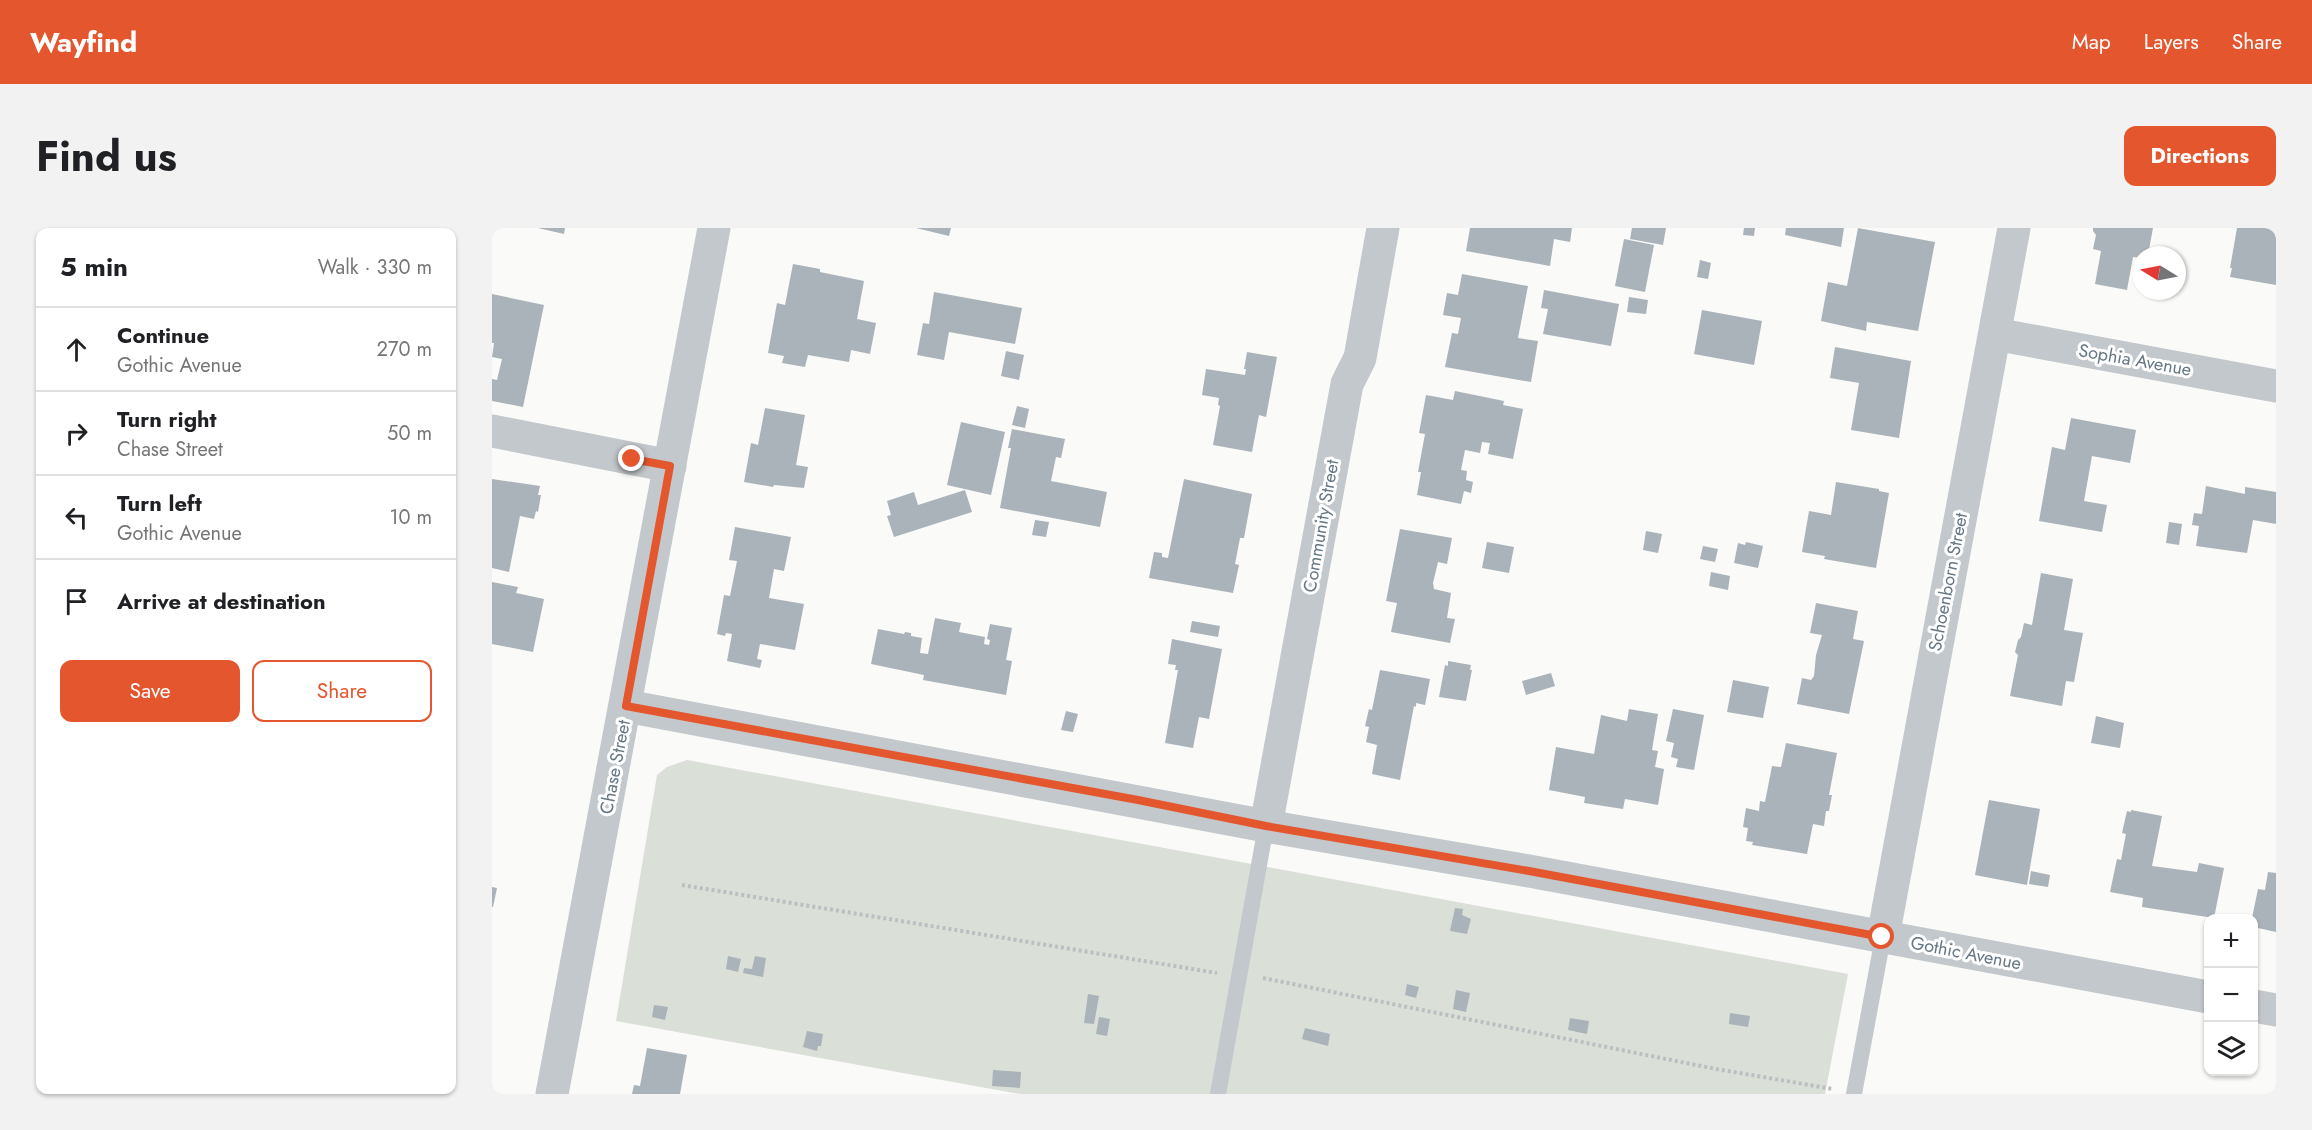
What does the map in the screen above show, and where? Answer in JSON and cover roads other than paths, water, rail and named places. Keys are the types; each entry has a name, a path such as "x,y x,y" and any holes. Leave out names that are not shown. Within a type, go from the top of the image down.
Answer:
{"street":[{"name":"Chase Street","path":"552,1094 714,228"},
{"name":"Community Street","path":"1266,826 1347,384 1360,358 1383,228"},
{"name":"Schoenborn Street","path":"1882,937 2014,228"},
{"name":"Sophia Avenue","path":"1995,334 2276,386"},
{"path":"492,431 670,466"},
{"name":"Gothic Avenue","path":"626,706 1138,800 1266,826 1529,871 2204,996"},
{"path":"2258,1007 2276,1010"}],"lane":[{"path":"1218,1094 1266,826"},
{"path":"1854,1092 1882,937"}]}
